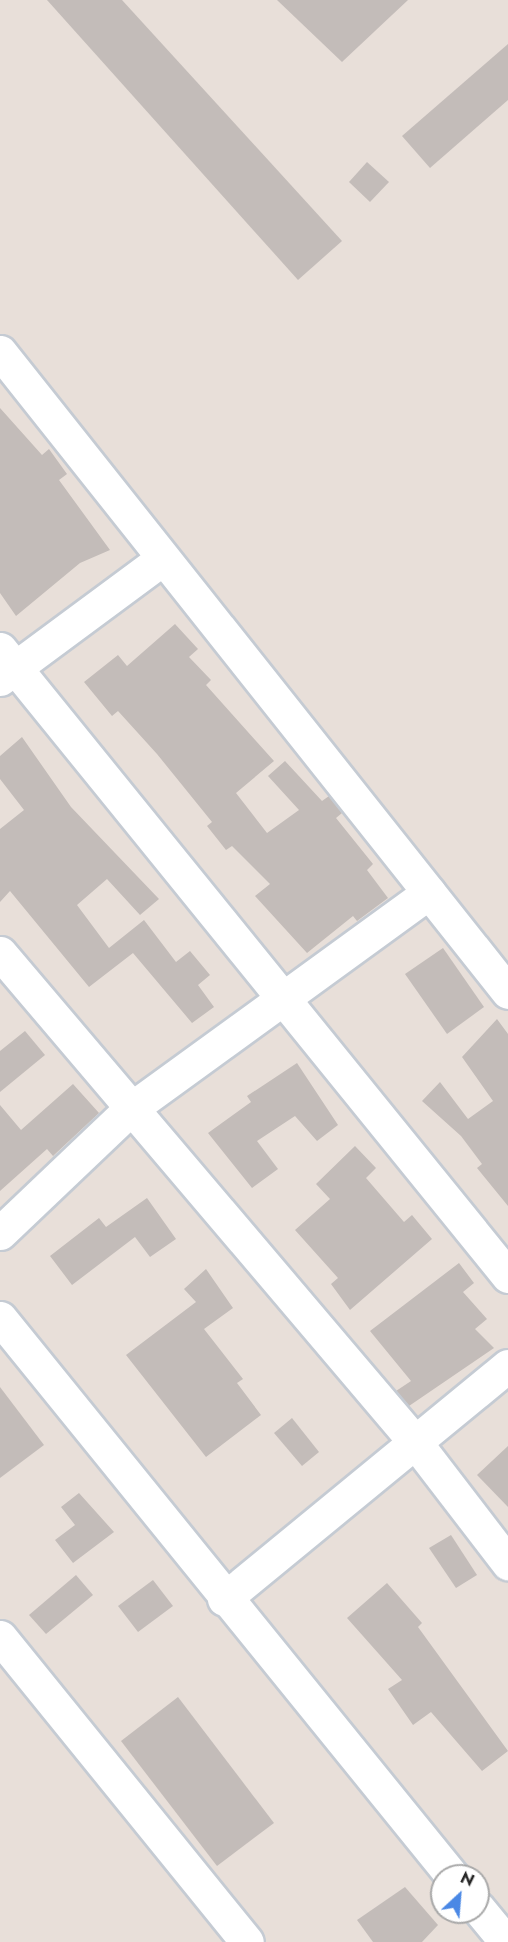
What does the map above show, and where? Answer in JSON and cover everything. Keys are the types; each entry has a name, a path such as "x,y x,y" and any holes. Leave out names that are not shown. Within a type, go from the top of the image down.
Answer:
{"street":[{"path":"0,352 161,560 508,992"},
{"path":"161,560 5,665 283,997 508,1276"},
{"path":"0,1233 129,1111 429,892"},
{"path":"0,953 129,1111 415,1442 508,1563"},
{"path":"0,1318 224,1599 442,1864"},
{"path":"224,1599 508,1366"},
{"path":"0,1637 247,1942"},
{"path":"490,1923 506,1942"}],"building":[{"path":"47,0 122,0 342,241 298,280"},
{"path":"277,0 408,0 342,62"},
{"path":"508,44 508,100 430,168 402,136"},
{"path":"367,162 389,182 370,202 349,182"},
{"path":"0,408 42,455 49,449 67,474 59,480 110,550 80,563 16,616 0,593"},
{"path":"175,624 198,649 189,657 211,680 206,685 274,761 236,793 267,833 299,810 268,776 285,761 322,801 329,796 342,813 336,818 373,864 367,870 388,898 357,921 353,916 307,953 255,896 270,884 232,846 226,850 207,826 212,822 157,754 118,711 112,716 84,682 118,655 127,666"},
{"path":"22,737 71,807 159,899 140,915 107,879 77,905 109,948 144,920 176,962 190,951 210,975 198,985 214,1007 192,1023 133,953 89,987 10,891 0,902 0,829 24,810 0,779 0,756"},
{"path":"443,948 484,1007 447,1034 405,974"},
{"path":"497,1019 508,1034 508,1206 477,1168 482,1164 461,1136 422,1101 440,1082 468,1119 493,1101 462,1057"},
{"path":"25,1031 45,1055 0,1092 0,1051"},
{"path":"297,1063 338,1125 317,1141 295,1116 257,1141 278,1169 252,1188 208,1133 251,1102 247,1096"},
{"path":"73,1084 99,1113 53,1156 47,1149 0,1191 0,1105 21,1130"},
{"path":"355,1146 376,1168 366,1178 404,1222 412,1215 432,1239 350,1310 331,1284 338,1278 295,1230 330,1199 316,1184"},
{"path":"147,1198 176,1239 150,1257 135,1237 72,1285 50,1256 99,1218 106,1227"},
{"path":"459,1263 474,1283 463,1292 487,1319 475,1329 494,1348 409,1406 396,1391 411,1381 370,1331"},
{"path":"206,1269 233,1308 204,1329 243,1379 237,1383 261,1415 206,1457 126,1355 196,1302 184,1289"},
{"path":"0,1387 44,1445 0,1478"},
{"path":"292,1418 319,1452 302,1466 274,1433"},
{"path":"508,1446 508,1507 477,1475"},
{"path":"79,1493 114,1532 73,1563 55,1540 75,1525 61,1507"},
{"path":"451,1535 477,1575 456,1588 429,1548"},
{"path":"76,1575 93,1595 46,1634 29,1615"},
{"path":"153,1580 173,1606 138,1632 118,1606"},
{"path":"387,1583 422,1623 418,1627 508,1751 482,1771 431,1712 413,1725 388,1689 402,1680 347,1618"},
{"path":"178,1697 274,1823 217,1866 121,1741"},
{"path":"405,1887 430,1916 430,1924 438,1925 422,1942 373,1942 357,1920"}]}
